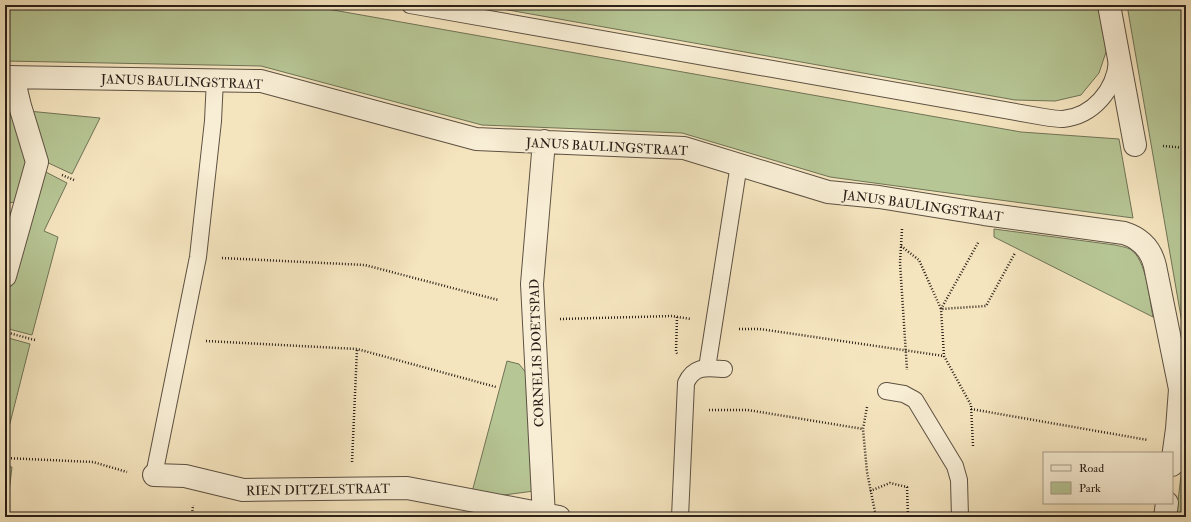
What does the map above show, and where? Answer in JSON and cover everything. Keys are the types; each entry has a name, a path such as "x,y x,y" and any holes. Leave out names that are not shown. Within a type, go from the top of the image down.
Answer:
{"street":[{"path":"1109,5 1136,145"},
{"path":"5,276 37,162 20,106 9,77"},
{"name":"JANUS BAULINGSTRAAT","path":"9,77 215,79 261,81 476,139 684,148 828,192 1124,233 1137,238 1147,247 1154,259 1180,389 1173,455"},
{"name":"CORNELIS DOETSPAD","path":"544,141 532,284 549,516"},
{"name":"RIEN DITZELSTRAAT","path":"154,476 185,476 243,490 407,488 549,516"},
{"path":"1165,517 1167,504"}],"lane":[{"path":"410,5 1063,119 1081,114 1097,104 1109,89 1116,72 1118,53"},
{"path":"154,476 198,256 213,121 215,79"},
{"path":"700,370 740,164"},
{"path":"680,517 685,386 689,376 700,370 724,369"},
{"path":"886,391 910,396 920,406 955,466 959,480 960,517"}],"path":[{"path":"904,202 900,263 908,380 904,394"},
{"path":"941,309 979,243 984,214"},
{"path":"901,246 919,260 941,309 944,356 971,405 973,445 955,466"},
{"path":"941,309 986,306 1015,253"},
{"path":"198,256 365,265 498,300"},
{"path":"677,316 676,352 700,370"},
{"path":"5,332 34,340"},
{"path":"182,340 357,349 496,386"},
{"path":"351,488 357,349"},
{"path":"907,352 944,356"},
{"path":"868,402 863,429 867,472 876,517"},
{"path":"971,409 1160,452"},
{"path":"685,410 748,410 863,429"},
{"path":"5,458 93,462 139,475 154,476"},
{"path":"870,491 890,483 907,487 908,517"}],"green space":[{"path":"5,5 305,5 1021,132 1119,139 1133,218 830,177 682,133 482,125 261,66 5,61"},
{"path":"480,5 1099,5 1107,49 1099,73 1081,95 1055,101 1015,100"},
{"path":"1127,5 1186,5 1186,346"},
{"path":"5,109 14,110 29,163 19,201 5,204"},
{"path":"28,111 100,118 72,174 42,160"},
{"path":"42,170 67,183 44,231 58,237 32,335 5,328 5,304"},
{"path":"17,211 5,253 5,214"},
{"path":"994,229 1115,245 1130,249 1136,254 1144,270 1153,317 994,237"},
{"path":"5,337 30,344 5,443"},
{"path":"507,361 519,364 531,379 534,491 489,497 472,492"},
{"path":"1186,435 1186,517 1176,517"},
{"path":"5,466 12,467 6,517 5,517"}]}
